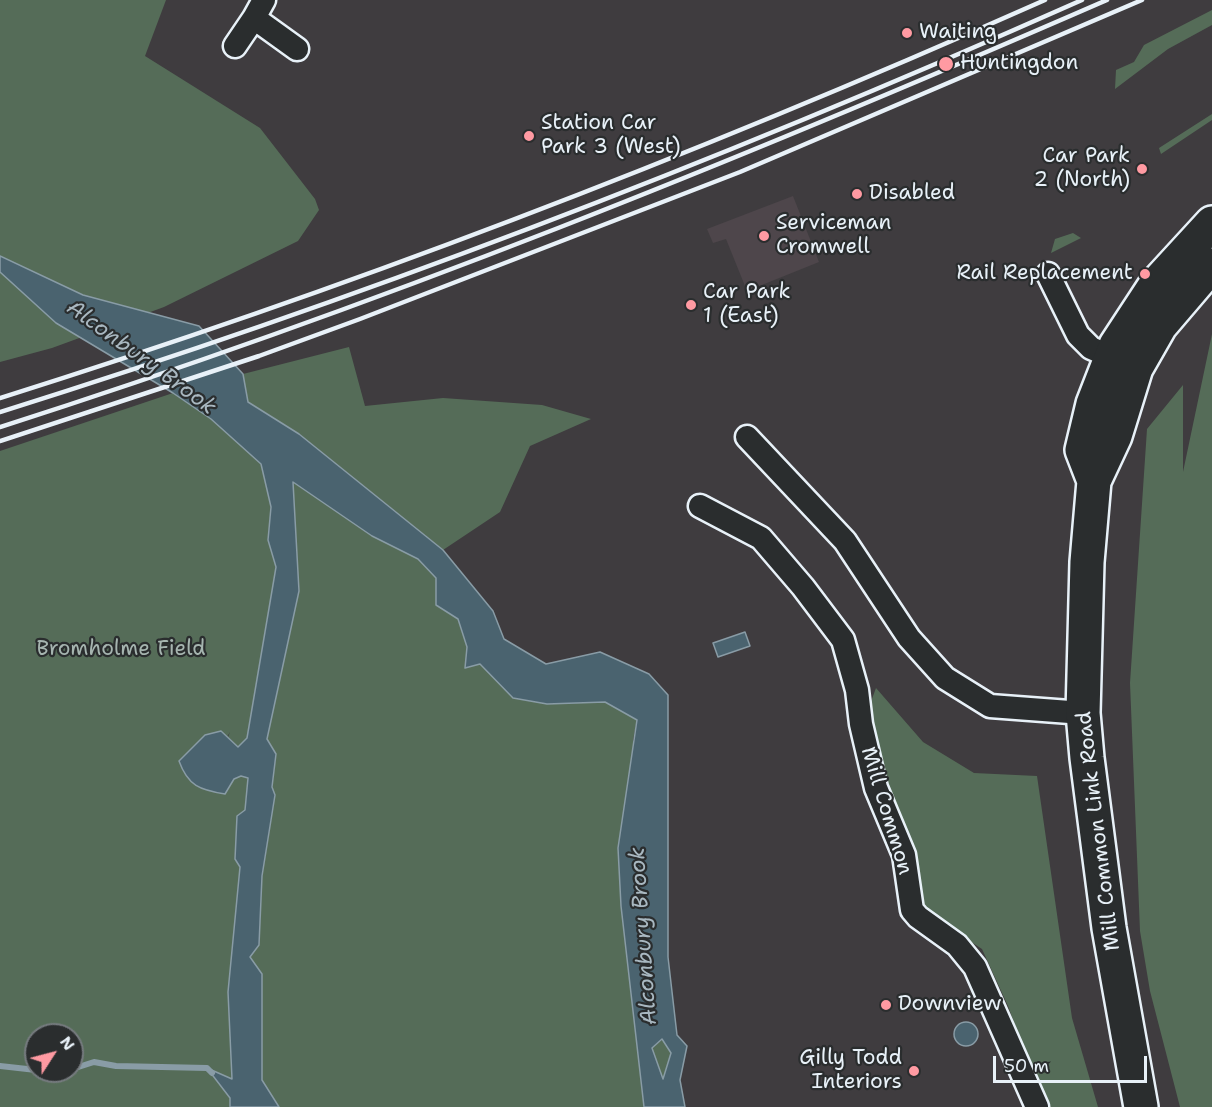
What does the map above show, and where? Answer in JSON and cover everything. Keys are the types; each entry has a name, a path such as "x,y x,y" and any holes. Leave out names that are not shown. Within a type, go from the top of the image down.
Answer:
{"main road":[{"name":"Mill Common Link Road","path":"1124,362 1156,284 1212,223"},
{"name":"Mill Common Link Road","path":"1141,1107 1109,928 1083,713 1087,562 1094,481 1082,450 1093,404 1124,362 1160,327 1212,265"}],"street":[{"path":"235,46 259,9 297,49"},
{"path":"1048,274 1078,335 1091,348 1124,362"},
{"path":"747,437 845,541 909,638 945,678 990,706 1083,713"},
{"name":"Mill Common","path":"700,506 761,538 843,640 857,690 861,724 876,788 904,855 912,909 918,917 957,945 975,967 1037,1107"}],"shaded area":[{"path":"793,196 819,262 747,291 726,239 713,243 707,229"}],"green space":[{"path":"0,0 166,0 145,56 260,128 315,199 319,210 298,241 164,307 52,348 0,362"},
{"path":"1212,10 1212,25 1168,49 1115,89 1116,70 1134,62 1144,45"},
{"path":"1212,114 1212,120 1161,154 1159,148"},
{"path":"1073,233 1081,238 1051,253 1055,239"},
{"path":"1212,334 1212,1107 1180,1107 1150,991 1140,931 1130,683 1147,429 1183,385 1183,472"},
{"path":"349,347 365,406 443,398 542,405 591,419 530,446 500,512 443,550 299,434 248,402 243,374"},
{"name":"Bromholme Field","path":"173,393 211,419 261,464 271,507 268,540 276,567 247,738 238,747 228,737 230,732 227,737 234,779 241,776 248,778 245,810 235,859 240,867 233,1080 208,1069 230,1098 230,1107 0,1107 0,451"},
{"path":"292,481 372,536 418,559 436,578 436,605 458,619 467,647 513,698 547,704 605,702 637,720 633,740 648,1107 279,1107 262,1080 250,957 259,945 262,876 275,795 272,788 276,754 266,739 299,591"},
{"path":"876,688 923,742 974,773 1037,776 1072,1018 1098,1107 1045,1107 1008,1006 982,949 922,910 916,851 889,792 866,715"},
{"path":"663,1039 671,1053 663,1080 652,1048"}],"water":[{"name":"Alconbury Brook","path":"0,256 83,295 199,326 243,374 248,402 299,434 443,550 493,611 504,639 546,664 600,652 649,674 668,695 668,957 677,1035 687,1046 680,1080 685,1107 644,1107 621,906 618,848 637,720 605,702 547,704 513,698 480,664 465,668 467,647 458,619 436,605 436,578 418,559 372,536 293,482 299,591 267,739 276,754 272,787 275,795 262,876 259,945 250,957 262,974 262,1080 279,1107 230,1107 230,1098 207,1068 232,1079 228,992 240,867 235,859 237,816 245,810 248,778 241,776 234,779 225,794 209,791 196,785 186,776 179,761 205,735 221,731 238,747 247,738 276,567 268,540 271,507 261,464 211,419 173,393 56,323 0,272","holes":["662,1039 671,1053 663,1079 652,1048"]},
{"path":"745,632 750,646 718,657 713,643"},
{"path":"966,1022 974,1026 978,1034 974,1042 966,1046 958,1042 954,1034 958,1026"}],"waterway":[{"path":"84,1065 94,1062 116,1066 207,1068 212,1073"},
{"path":"0,1066 24,1069"}],"railway":[{"path":"0,398 265,310 528,214 788,110 1045,0"},
{"path":"0,412 275,321 547,222 816,114 1082,0"},
{"path":"0,427 281,332 559,228 697,173 1107,0"},
{"path":"0,441 259,356 360,319 740,172 1142,0"}],"place":[{"name":"Waiting","path":"907,33"},
{"name":"Huntingdon","path":"946,64"},
{"name":"Station Car Park 3 (West)","path":"529,136"},
{"name":"Car Park 2 (North)","path":"1142,169"},
{"name":"Disabled","path":"857,194"},
{"name":"Serviceman Cromwell","path":"764,236"},
{"name":"Rail Replacement","path":"1145,274"},
{"name":"Car Park 1 (East)","path":"691,305"},
{"name":"Downview","path":"886,1005"},
{"name":"Gilly Todd Interiors","path":"914,1071"}]}
